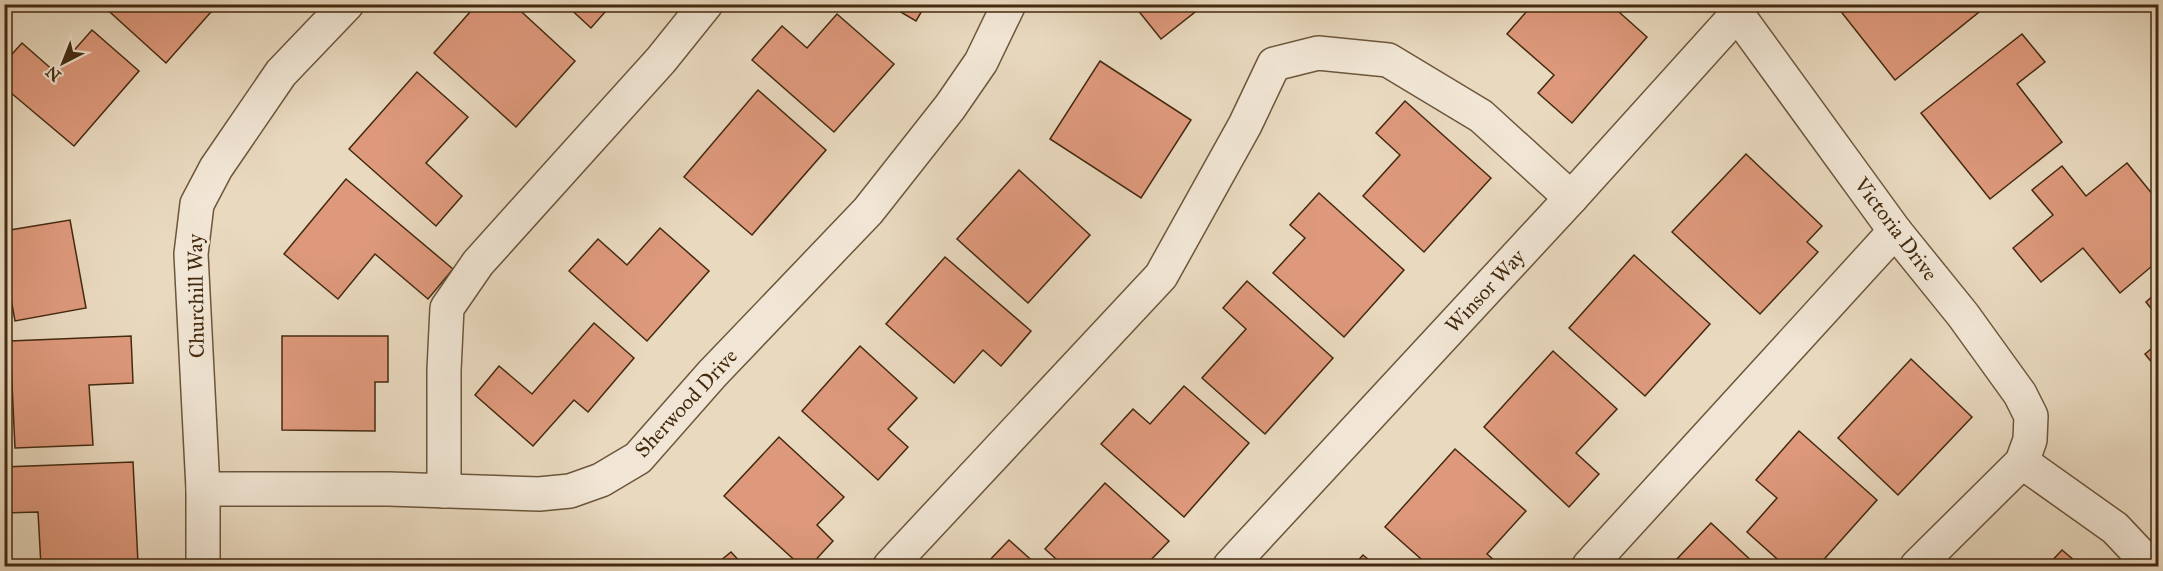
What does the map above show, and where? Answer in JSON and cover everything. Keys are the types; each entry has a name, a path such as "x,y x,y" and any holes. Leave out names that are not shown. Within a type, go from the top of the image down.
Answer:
{"street":[{"name":"Churchill Way","path":"203,567 203,489 191,254 197,204 216,168 281,73 347,4"},
{"path":"444,491 444,370 447,308 478,263 661,60 706,4"},
{"name":"Sherwood Drive","path":"203,489 390,489 539,494 570,490 601,480 638,458 712,374 868,211 950,107 981,62 1009,4"},
{"name":"Winsor Way","path":"1230,567 1571,198 1734,9"},
{"name":"Victoria Drive","path":"1734,9 1895,231 1963,315 2020,394 2031,416 2031,440 2022,462"},
{"path":"890,567 1161,276 1245,124 1274,64 1318,53 1388,60 1481,116 1571,198"},
{"path":"1589,567 1895,231"},
{"path":"1917,567 2022,462 2115,528 2151,567"}],"building":[{"path":"101,4 218,4 166,63"},
{"path":"477,4 513,4 575,61 516,127 434,53"},
{"path":"565,4 612,4 591,28"},
{"path":"887,4 926,4 916,21"},
{"path":"1133,4 1189,4 1195,12 1161,39"},
{"path":"1533,4 1610,4 1647,37 1572,123 1538,93 1554,75 1507,34"},
{"path":"1835,4 1973,4 1979,12 1895,80"},
{"path":"837,14 894,64 834,132 752,60 782,26 807,48"},
{"path":"92,30 139,71 74,146 4,87 4,63 22,43 55,72"},
{"path":"2022,34 2045,62 2017,84 2062,142 1990,199 1921,113"},
{"path":"1100,61 1191,120 1141,198 1050,139"},
{"path":"417,72 468,117 426,163 462,196 436,226 349,149"},
{"path":"758,90 826,150 752,235 684,177"},
{"path":"1405,101 1491,178 1424,252 1363,196 1400,155 1376,133"},
{"path":"1746,154 1822,226 1807,242 1818,252 1760,314 1672,232"},
{"path":"2127,163 2158,201 2158,261 2120,293 2083,248 2041,282 2013,248 2053,215 2032,190 2062,166 2086,196"},
{"path":"1019,170 1090,235 1028,303 957,239"},
{"path":"346,179 453,269 428,299 375,254 338,299 284,254"},
{"path":"1319,193 1404,270 1344,337 1273,273 1305,238 1290,225"},
{"path":"70,220 86,308 15,321 4,260 4,231"},
{"path":"660,228 709,271 647,341 569,271 598,239 627,265"},
{"path":"1634,255 1710,324 1645,396 1569,328"},
{"path":"945,257 1031,331 1001,366 983,350 954,383 886,324"},
{"path":"1247,281 1333,358 1265,434 1202,378 1246,329 1223,308"},
{"path":"2158,291 2158,317 2146,302"},
{"path":"594,323 634,358 588,412 574,400 533,446 475,395 499,366 532,394"},
{"path":"131,336 133,383 89,385 93,445 15,448 10,341"},
{"path":"282,336 388,336 388,382 375,382 375,431 282,430"},
{"path":"2158,343 2158,370 2145,354"},
{"path":"860,346 917,398 888,429 908,447 878,480 802,411"},
{"path":"1553,351 1617,409 1576,453 1599,474 1569,507 1484,427"},
{"path":"1911,359 1972,417 1898,495 1838,438"},
{"path":"1184,386 1249,443 1184,517 1101,444 1133,409 1150,424"},
{"path":"1799,431 1877,500 1818,566 1785,566 1747,532 1777,498 1756,480"},
{"path":"779,437 844,497 817,525 833,541 810,566 801,566 724,496"},
{"path":"1455,449 1526,511 1487,554 1501,566 1429,566 1385,527"},
{"path":"133,462 138,563 41,566 38,512 4,513 4,467"},
{"path":"1105,483 1169,541 1145,566 1064,566 1045,549"},
{"path":"1711,523 1757,566 1683,566 1676,560"},
{"path":"1009,540 1038,566 984,566"},
{"path":"2062,550 2081,566 2047,566"},
{"path":"731,552 744,566 714,566"},
{"path":"1363,555 1376,566 1353,566"}]}
